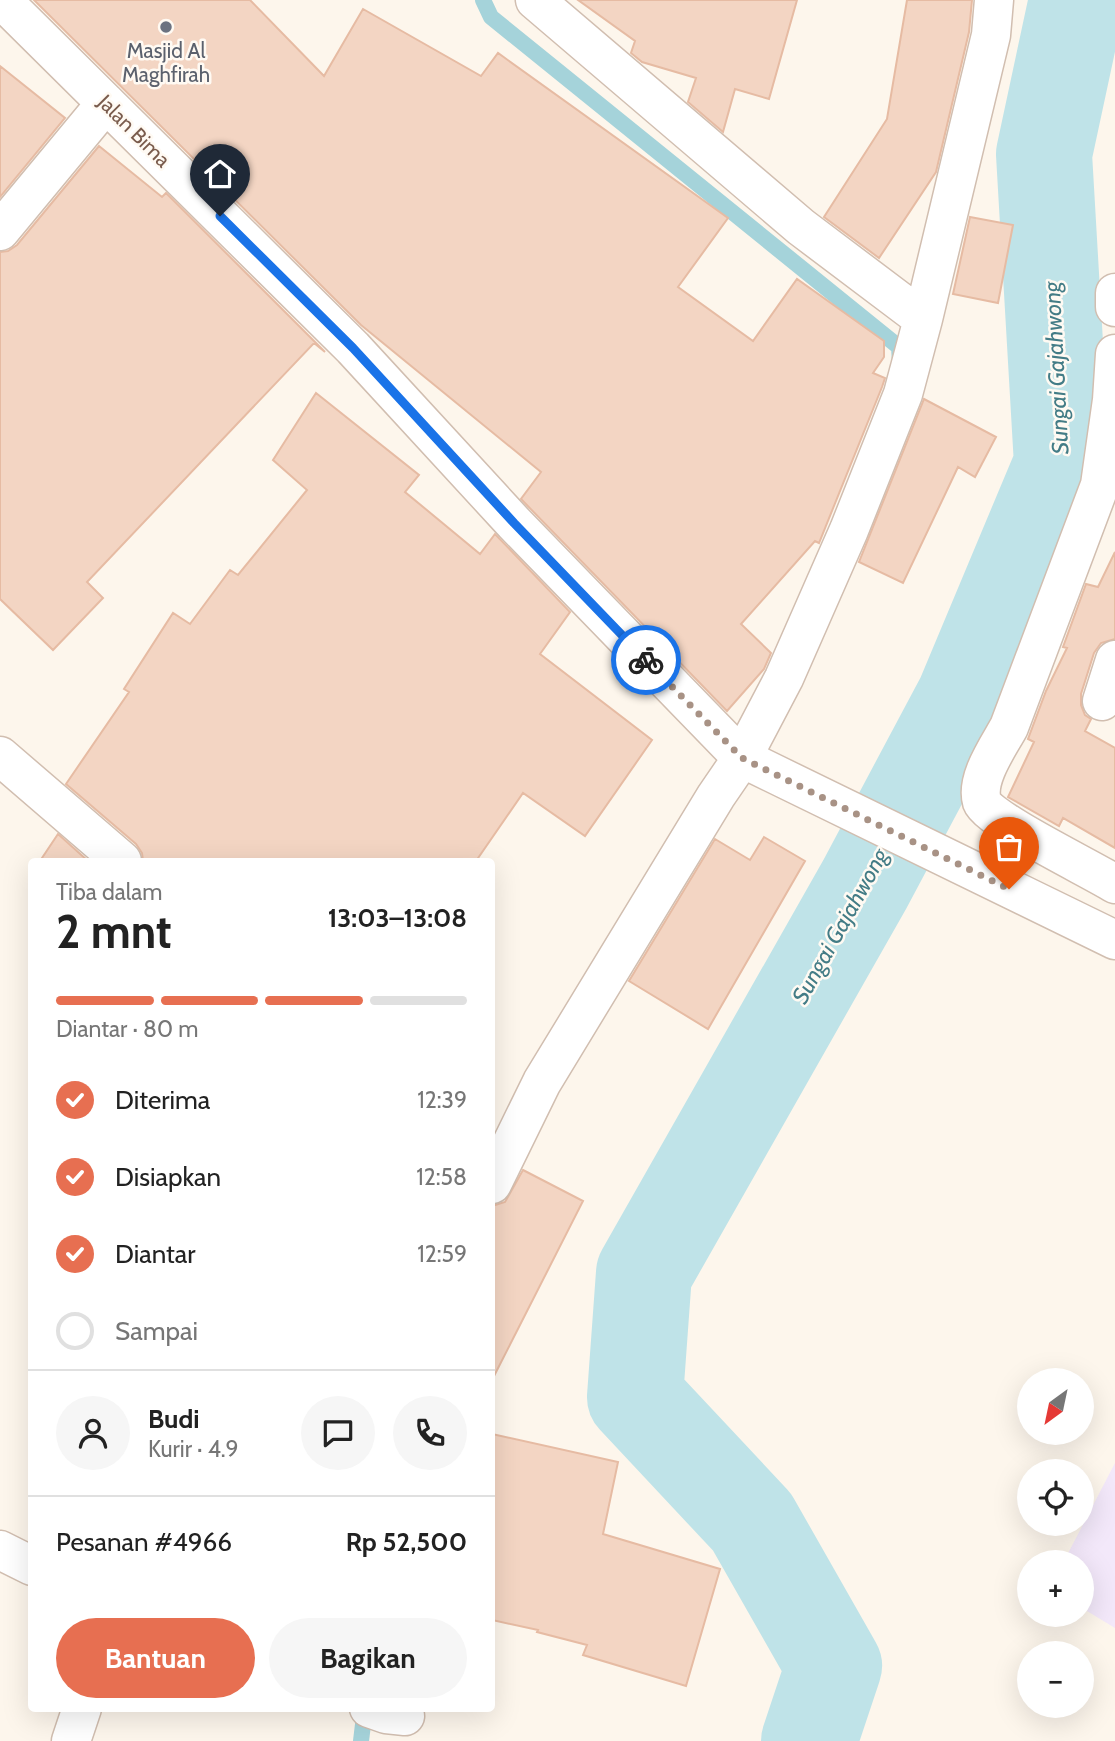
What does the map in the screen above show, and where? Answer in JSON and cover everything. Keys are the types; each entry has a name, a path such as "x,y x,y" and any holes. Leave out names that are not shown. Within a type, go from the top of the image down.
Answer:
{"street":[{"name":"Jalan Bima","path":"2,0 353,348 514,523 754,764 1115,940"},
{"path":"535,0 802,227 923,319"},
{"path":"495,1178 542,1082 716,796 754,764 784,678 849,530 903,394 991,35 994,0"},
{"path":"0,231 106,103"},
{"path":"1115,293 1115,307"},
{"path":"1115,354 1112,400 1100,485 1009,727 990,763 982,786 982,801 986,810 1010,826 1115,884"},
{"path":"1102,701 1115,660"},
{"path":"0,755 119,858"},
{"path":"0,1550 28,1564"},
{"path":"71,1741 81,1712"}],"shaded area":[{"path":"1115,1463 1115,1628 1094,1615 1094,1550 1070,1550 1077,1536 1094,1536 1094,1503"}],"building":[{"path":"34,0 250,0 324,76 363,9 481,76 498,53 728,218 678,287 753,341 797,279 884,341 884,357 873,373 885,378 819,543 815,541 741,624 771,653 764,669 727,711 521,499 541,472 361,325"},
{"path":"578,0 797,0 769,99 735,89 723,132 688,102 696,78 642,62 631,53 635,41"},
{"path":"907,0 972,0 969,32 936,172 879,258 824,217 887,119"},
{"path":"0,66 65,118 0,197"},
{"path":"99,146 162,197 166,193 325,352 314,343 87,582 103,598 53,650 0,599 0,252 8,251 17,245"},
{"path":"970,217 1013,225 998,303 953,294"},
{"path":"316,393 419,475 405,492 480,554 495,534 570,612 540,654 652,740 585,836 523,793 478,858 143,858 136,844 66,784 129,692 124,689 173,613 190,624 230,570 238,575 307,490 273,460"},
{"path":"924,399 996,437 975,477 958,467 903,583 859,562"},
{"path":"1115,552 1115,639 1101,643 1094,653 1081,694 1081,705 1085,715 1091,719 1085,731 1115,748 1115,848 1063,818 1059,826 1008,797 1034,742 1028,739 1046,691 1067,648 1063,647 1086,584 1098,587"},
{"path":"58,834 85,858 42,858"},
{"path":"764,837 805,861 708,1029 629,981 715,839 750,860"},
{"path":"523,1170 583,1201 495,1374 495,1205 505,1202"},
{"path":"495,1435 618,1462 603,1534 720,1569 686,1686 583,1655 587,1645 537,1632 538,1630 495,1621"}],"waterway":[{"path":"483,0 491,17 899,347 900,363"},
{"name":"Sungai Gajahwong","path":"809,1741 834,1666 752,1522 635,1397 644,1273 865,884 964,698 1062,464 1044,154 1077,0"},
{"path":"361,1741 365,1712"}],"way so far":[{"path":"646,660 742,758 1009,889"}],"place":[{"name":"Masjid Al Maghfirah","path":"166,27"}],"route":[{"path":"220,216 353,348 514,523 646,660"}]}
